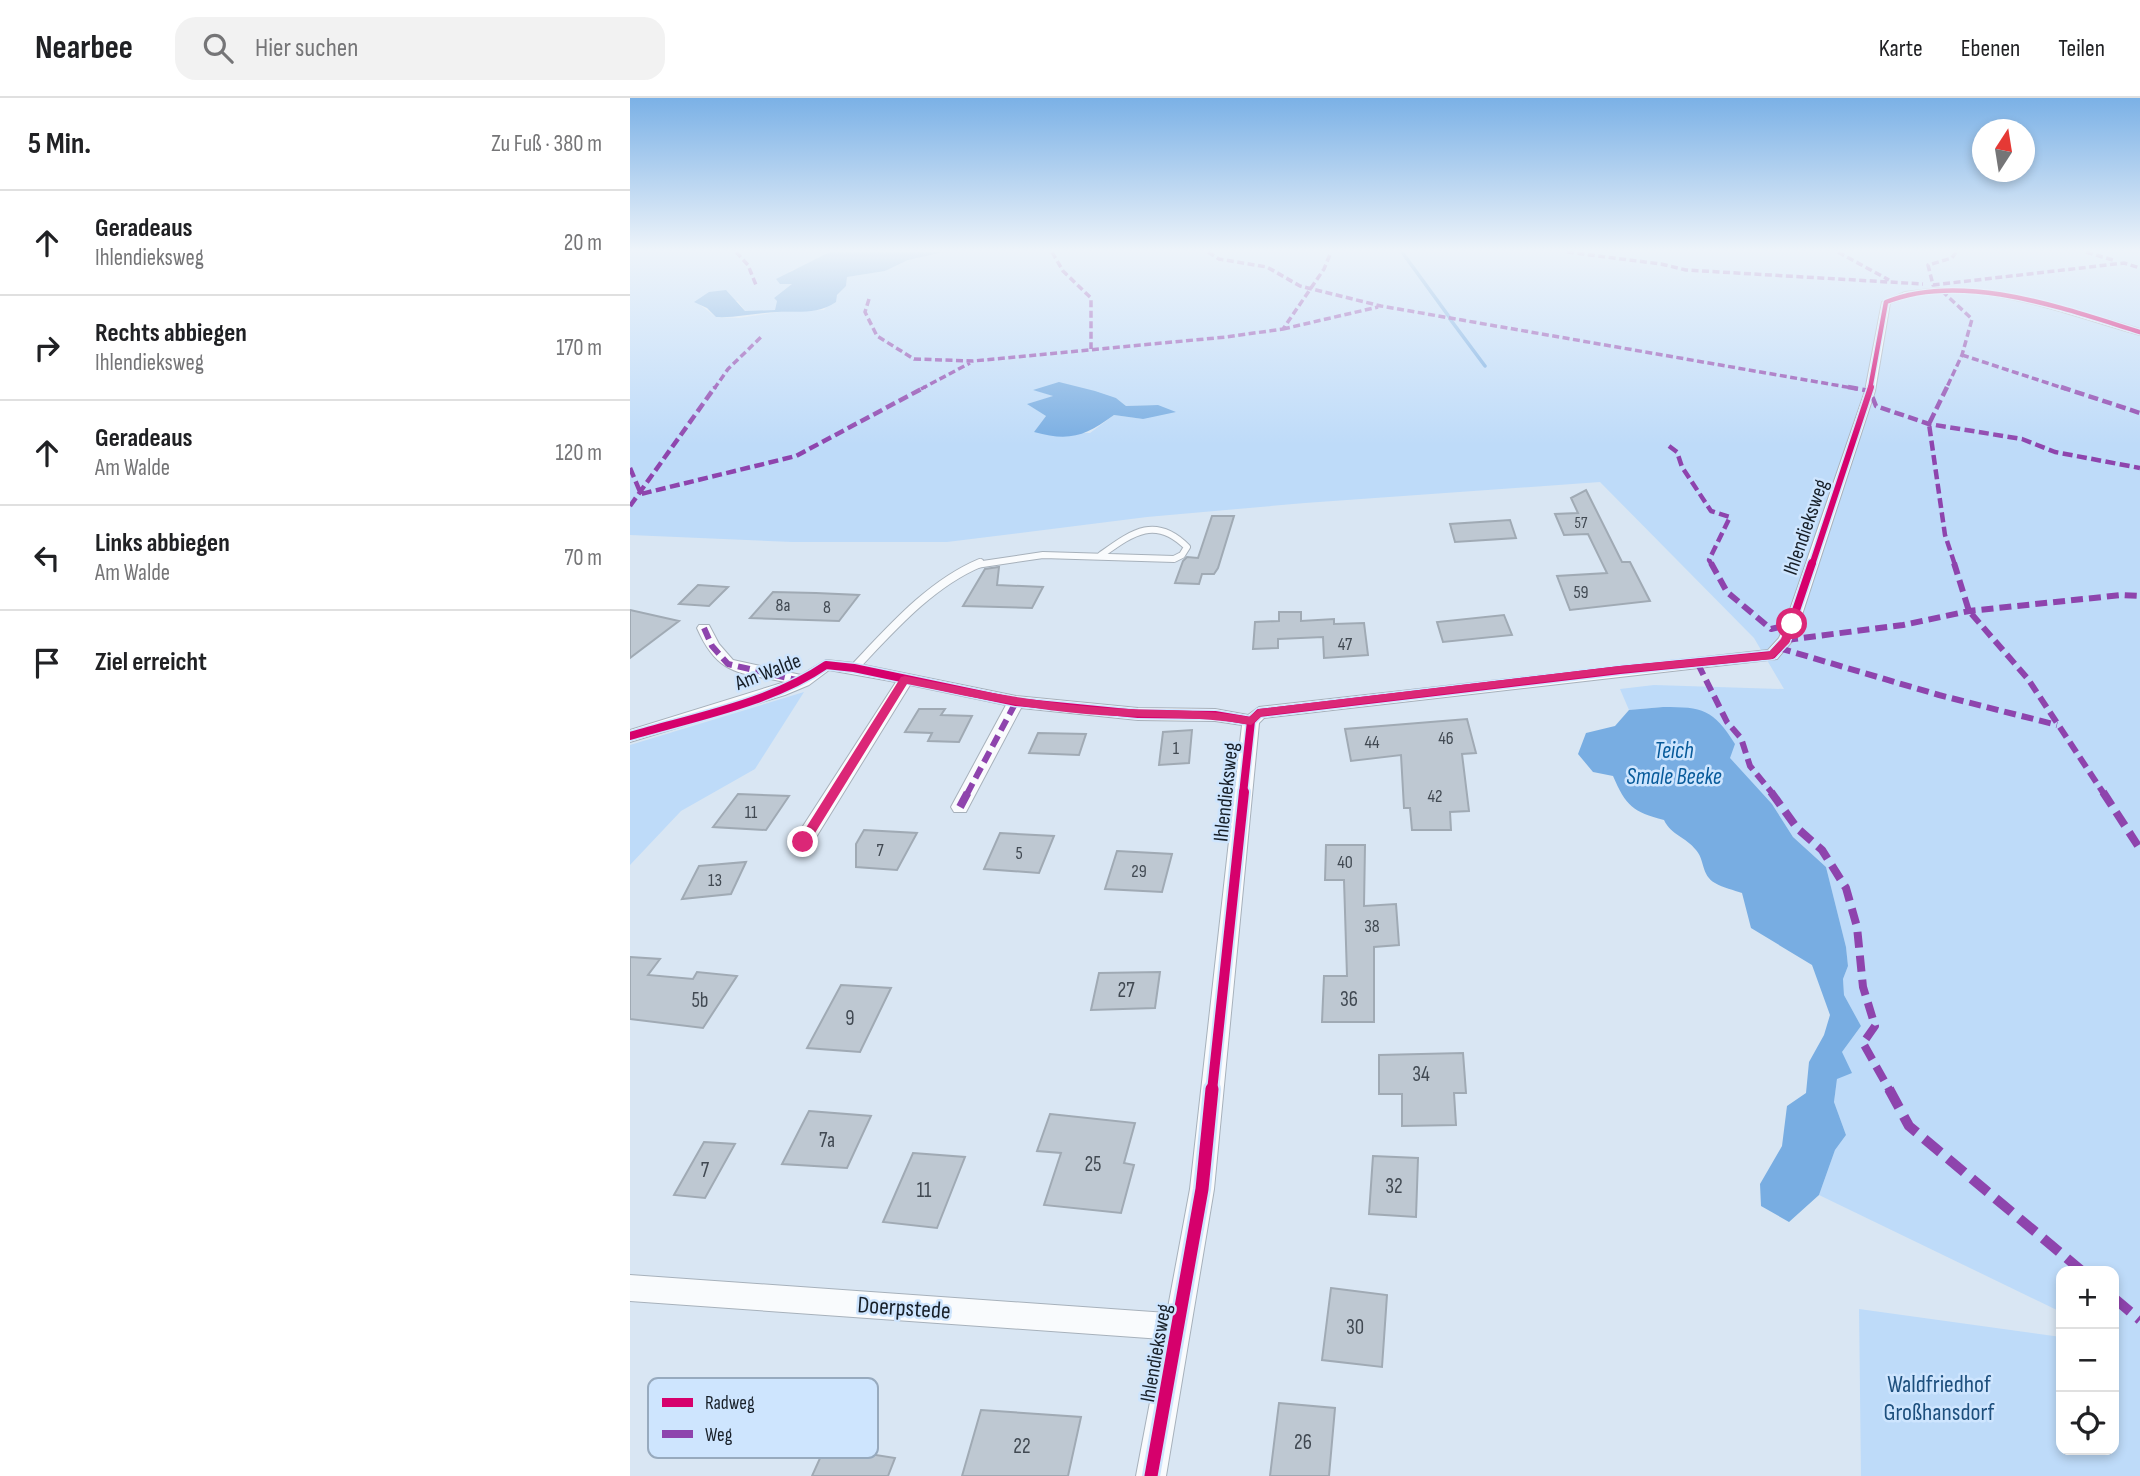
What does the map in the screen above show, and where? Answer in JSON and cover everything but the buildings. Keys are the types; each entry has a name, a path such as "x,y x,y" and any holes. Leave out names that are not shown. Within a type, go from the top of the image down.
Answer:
{"street":[{"name":"Ihlendieksweg","path":"1151,1476 1202,1189 1251,721 1259,713 1620,670 1772,655 1786,640 1792,624 1870,391 1883,316"},
{"name":"Ihlendieksweg","path":"2089,316 2140,332"},
{"name":"Am Walde","path":"704,628 712,646 727,664 803,681"},
{"name":"Am Walde","path":"630,736 803,681 826,665 854,668 1016,702 1138,714 1215,715 1251,721"},
{"path":"803,842 905,680"},
{"path":"960,807 1016,702"},
{"name":"Doerpstede","path":"630,1288 1178,1327"}],"lane":[{"path":"854,668 897,623 956,573 981,563 1014,557 1101,555 1174,559 1182,555 1187,547 1178,536 1164,529 1149,528 1132,534 1101,555"}],"green space":[{"name":"Waldfriedhof Großhansdorf","path":"630,316 2140,316 2140,1476 1861,1476 1859,1309 2056,1336 2056,1455 2119,1455 2119,1266 2056,1266 2056,1310 1819,1195 1835,1150 1846,1135 1834,1102 1842,1052 1861,1026 1844,995 1843,979 1848,966 1846,947 1826,867 1793,837 1772,804 1663,707 1629,710 1620,689 1654,685 1784,689 1754,638 1600,482 1147,517 947,542 792,542 630,535","holes":["1035,390 1116,398 1126,406 1158,405 1143,419 1114,415 1090,433 1034,432 1046,416 1028,404 1054,396"]},
{"path":"804,692 755,769 681,811 630,865 630,745"}],"water":[{"path":"1059,382 1116,398 1126,406 1158,405 1176,412 1143,419 1114,415 1094,428 1067,437 1034,432 1046,416 1027,404 1053,396 1033,390"},
{"name":"Teich Smale Beeke","path":"1663,707 1706,712 1727,732 1735,744 1730,758 1772,804 1793,837 1826,867 1846,947 1848,966 1843,979 1844,995 1861,1026 1842,1052 1852,1073 1837,1079 1834,1102 1846,1135 1835,1150 1819,1195 1789,1222 1761,1206 1760,1184 1782,1146 1787,1106 1806,1093 1809,1062 1824,1035 1830,1015 1812,965 1751,928 1742,893 1711,880 1699,854 1692,846 1664,820 1645,814 1632,806 1613,776 1593,772 1578,754 1586,733 1615,726 1629,710"}],"waterway":[{"path":"1450,319 1485,366"}],"marked path":[{"path":"867,316 877,336 914,359 973,361 1226,337 1283,329 1292,316"},
{"path":"1091,316 1091,349"},
{"path":"1283,329 1338,316"},
{"path":"1440,316 1870,391 1876,406 1929,424 2022,439 2055,452 2140,468"},
{"path":"1969,316 1972,319 1962,355 1929,424 1945,535 1969,611 2028,679 2140,849"},
{"path":"630,506 728,369 761,337"},
{"path":"1962,355 2140,413"},
{"path":"630,468 641,494 796,456 970,363"},
{"path":"1669,446 1677,452 1678,460 1686,474 1711,511 1730,517 1709,560 1727,592 1771,629 1792,624"},
{"path":"1786,640 1903,625 1969,611 2122,595 2140,596"},
{"path":"704,628 712,646 728,664 801,681"},
{"path":"1779,648 1939,695 2057,725"},
{"path":"1698,664 1727,722 1741,738 1750,766 1797,828 1822,850 1846,888 1857,927 1863,987 1875,1026 1863,1043 1909,1126 2076,1266"},
{"path":"803,842 905,680"},
{"path":"960,807 1016,702"},
{"path":"2119,1302 2140,1320"}],"cycle path":[{"path":"1151,1476 1202,1189 1251,721 1259,713 1620,670 1772,655 1786,640 1792,624 1870,391 1883,316"},
{"path":"2087,316 2140,332"},
{"path":"630,736 779,691 803,681 826,665 854,668 1016,702 1138,714 1215,715 1251,721"}],"route":[{"path":"803,842 905,680 1016,702 1138,714 1215,715 1251,721 1259,713 1620,670 1772,655 1786,640 1792,624"}]}
